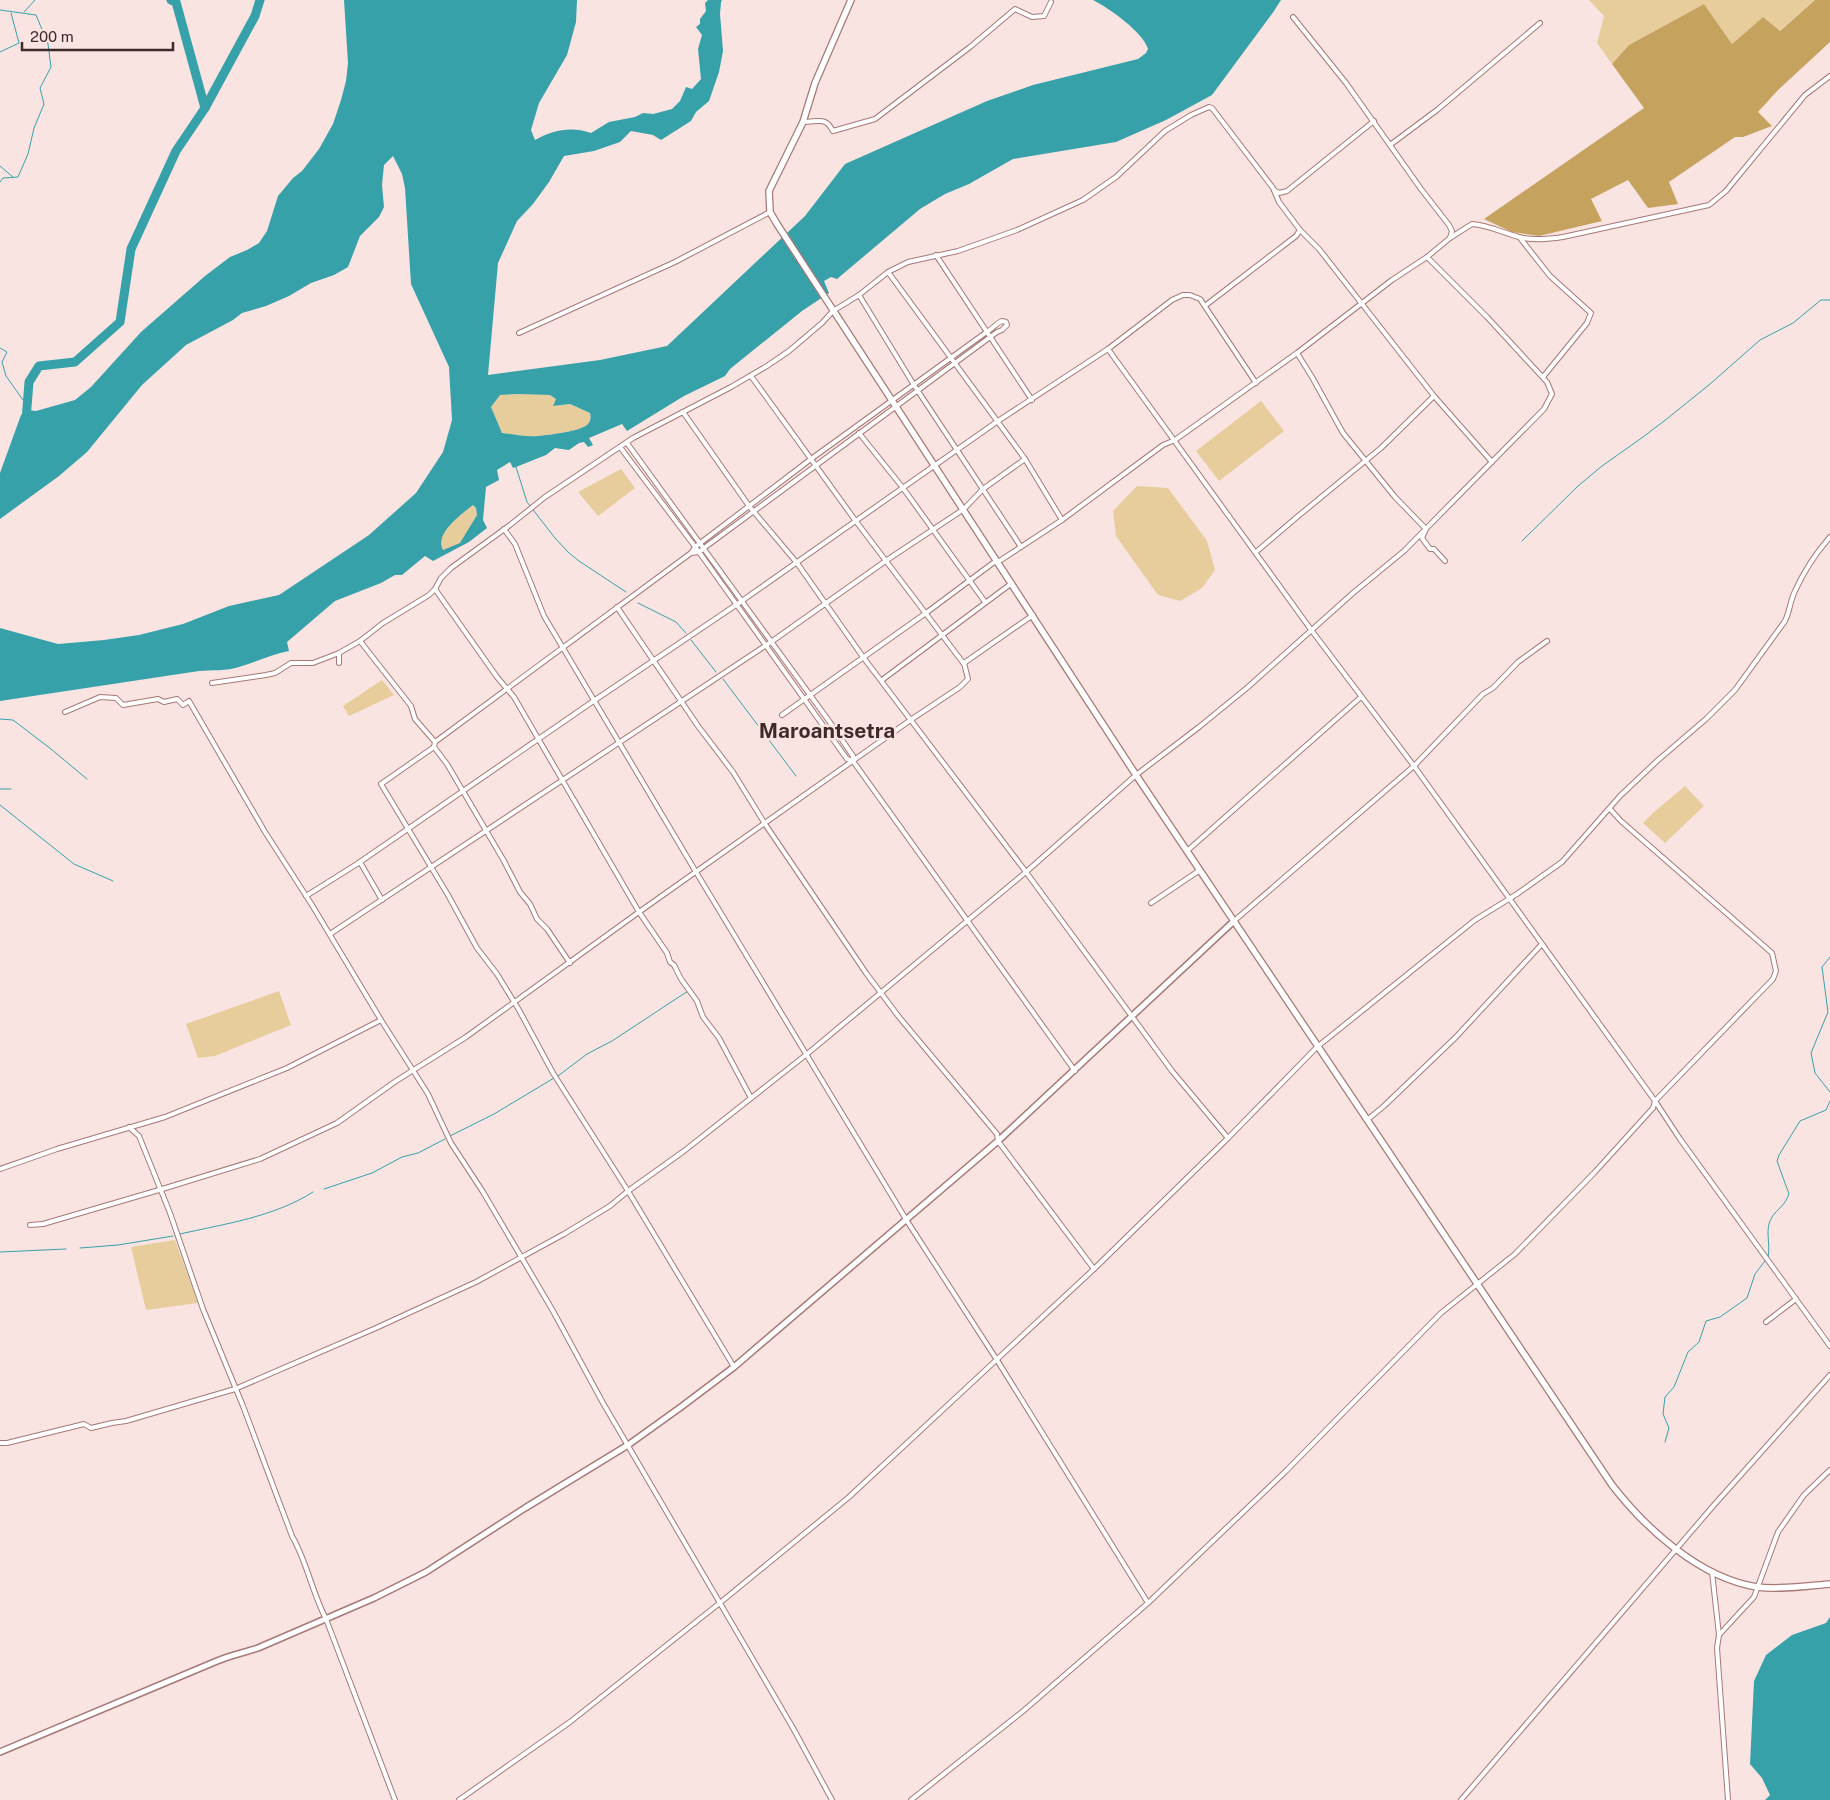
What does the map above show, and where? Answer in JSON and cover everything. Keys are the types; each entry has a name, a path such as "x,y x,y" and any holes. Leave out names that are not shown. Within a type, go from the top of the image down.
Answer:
{"main road":[{"path":"852,0 815,84 803,122 769,192 770,212 777,224 1136,775 1612,1485 1642,1520 1677,1549 1712,1572 1758,1587 1830,1584"}],"street":[{"path":"803,122 824,121 829,123 833,131 875,120 970,47 1015,9 1032,17 1044,16 1051,2"},
{"path":"1293,17 1346,82 1449,226 1452,231 1450,238"},
{"path":"1390,145 1437,110 1540,23"},
{"path":"782,714 969,581 1062,520 1163,445 1175,440 1256,383 1392,280 1472,224 1489,227 1519,238 1540,240 1563,237 1709,205 1726,191 1805,95 1830,76"},
{"path":"212,683 266,676 291,663 319,661 339,653 360,641 377,627 417,603 435,589 441,578 451,568 534,505 651,428 751,376 789,351 833,311 859,295 888,272 908,262 958,251 1017,230 1083,200 1116,177 1166,131 1190,115 1209,107 1212,108 1273,188 1279,193 1287,191 1374,121"},
{"path":"1273,188 1279,202 1300,230 1319,249 1434,396 1492,462"},
{"path":"519,333 675,262 770,212"},
{"path":"1206,306 1296,236 1300,230"},
{"path":"1519,238 1552,278 1591,313 1587,323 1543,377"},
{"path":"936,255 1032,400"},
{"path":"0,1443 84,1424 91,1428 126,1422 235,1389 436,1302 480,1280 594,1216 684,1151 807,1054 1026,872 1136,775 1199,727 1404,551 1544,409 1552,392 1543,377 1427,257"},
{"path":"888,272 1025,459 1062,520"},
{"path":"859,295 914,385 1021,547"},
{"path":"306,896 360,862 742,601 998,421 1131,333 1151,315 1178,297 1183,295 1195,296 1206,306 1256,383"},
{"path":"691,553 699,552 859,433 1005,328 1007,324 1005,322 996,324 994,328 811,459 700,543 691,553 507,688 381,784 432,868 477,948 497,974 553,1073 628,1191 734,1366"},
{"path":"1108,349 1312,631 1414,766 1830,1346"},
{"path":"1297,353 1343,433 1395,497 1426,529"},
{"path":"30,1225 43,1224 260,1159 337,1123 413,1070 466,1037 639,912 965,683 968,679 968,674 964,664 855,520 751,376"},
{"path":"1256,552 1381,448 1434,396"},
{"path":"683,412 749,506 797,563 863,657 912,719 1181,1083 1228,1138"},
{"path":"859,433 903,488 986,602"},
{"path":"627,443 853,756 853,761"},
{"path":"620,447 699,552 847,758 853,761 1075,1071"},
{"path":"330,934 771,642 886,560 964,509 983,489 1025,459"},
{"path":"504,529 515,544 542,611 696,872 907,1221 997,1360 1148,1603"},
{"path":"1426,529 1422,538 1430,549 1434,550 1445,561"},
{"path":"459,1800 570,1722 849,1497 1094,1269 1228,1138 1317,1047 1464,929 1492,908 1560,864 1639,778 1706,719 1741,682 1785,620 1803,575 1830,536"},
{"path":"882,680 1012,583"},
{"path":"435,589 497,678 514,697 639,912 697,1001 703,1017 724,1046 751,1098"},
{"path":"617,607 698,726 733,772 823,911 899,1017 997,1134 998,1141 1094,1269"},
{"path":"964,664 1033,615"},
{"path":"360,641 411,706 415,719 448,764 520,892 537,919 547,929 570,962"},
{"path":"0,1752 217,1661 249,1651 326,1619 426,1572 628,1445 681,1407 734,1366 907,1221 998,1141 1234,921 1414,766 1483,694 1492,689 1517,662 1547,641"},
{"path":"339,653 339,663"},
{"path":"65,712 100,697 116,698 123,705 158,699 164,702 177,698 183,705 189,701 265,832 428,1094 450,1143 483,1192 553,1311 603,1403 721,1602 832,1800"},
{"path":"1187,851 1361,697"},
{"path":"912,1800 1022,1712 1148,1603 1292,1466 1441,1313 1515,1254 1594,1174 1653,1108 1655,1101 1773,979 1776,971 1772,953 1621,821 1610,809"},
{"path":"360,862 382,900"},
{"path":"1151,903 1200,870"},
{"path":"1367,1120 1456,1037 1541,945"},
{"path":"0,1169 57,1149 165,1117 287,1068 381,1020"},
{"path":"128,1127 139,1136 165,1201 203,1309 292,1535 300,1550 318,1604 326,1619 395,1800"},
{"path":"1766,1322 1796,1299"},
{"path":"1462,1800 1677,1549 1830,1375"},
{"path":"1719,1634 1753,1598 1778,1533 1804,1495 1830,1470"},
{"path":"1712,1572 1719,1634 1717,1648 1728,1800"}],"shaded area":[{"path":"1589,0 1815,0 1779,31 1763,17 1732,44 1704,4 1629,45 1612,64 1597,43 1604,16"},
{"path":"1815,0 1830,0 1830,42 1778,90 1758,112 1772,126 1743,137 1735,137 1669,182 1678,204 1648,208 1628,180 1591,199 1602,221 1539,236 1512,232 1484,219 1644,108 1612,64 1629,45 1704,4 1732,44 1763,17 1780,31"},
{"path":"500,395 550,395 556,399 553,406 570,404 590,413 590,423 580,429 543,435 529,436 502,433 491,407"},
{"path":"1261,401 1284,431 1219,481 1196,451"},
{"path":"621,469 635,488 598,516 578,492"},
{"path":"1137,486 1168,488 1207,541 1215,570 1202,588 1180,601 1158,595 1116,536 1113,511"},
{"path":"473,505 476,508 477,515 460,544 443,550 441,543 445,530 456,518"},
{"path":"382,680 394,695 349,716 343,706"},
{"path":"1685,786 1704,806 1665,843 1643,823"},
{"path":"279,991 291,1025 215,1056 198,1058 186,1024"},
{"path":"175,1240 198,1303 146,1310 131,1247"}],"water":[{"path":"344,0 577,0 576,22 567,55 539,103 531,130 535,140 562,130 591,133 609,122 635,117 643,113 653,114 672,109 680,101 686,87 692,89 701,79 698,49 702,35 696,27 700,24 700,19 706,11 705,3 708,0 722,0 720,14 723,51 719,72 709,101 696,112 691,121 661,140 653,135 631,131 620,142 594,151 564,156 549,182 533,204 517,221 498,263 488,375 600,360 667,346 805,216 845,164 987,101 1033,85 1138,59 1146,53 1148,49 1145,42 1133,28 1093,0 1281,0 1212,95 1166,120 1116,142 1013,159 920,209 837,279 831,277 824,281 829,293 802,311 730,369 725,376 684,396 627,431 622,424 589,438 593,445 588,447 584,442 569,450 555,448 546,455 516,467 513,468 510,462 497,470 499,480 486,487 483,520 487,528 469,542 433,561 425,556 402,575 395,575 381,583 335,601 287,642 289,651 230,669 199,671 0,701 0,628 58,644 104,640 139,635 183,624 229,606 279,595 369,535 416,493 443,452 452,420 449,367 411,284 405,188 402,174 393,156 384,165 382,185 384,207 379,217 360,236 348,267 266,306 242,313 233,320 186,345 142,385 87,452 59,476 0,519 0,473 21,415 27,410 36,411 75,400 91,387 141,332 205,276 230,257 259,243 267,231 278,196 293,178 302,171 319,149 333,124 346,81 348,63","holes":["500,395 550,395 556,399 553,406 570,404 590,413 590,421 579,429 549,435 529,436 502,433 491,407","473,505 476,508 477,515 460,543 443,550 441,544 442,537 451,524"]},
{"path":"1830,1617 1830,1800 1765,1800 1770,1795 1762,1778 1750,1764 1754,1681 1766,1655 1792,1635 1826,1623"}],"waterway":[{"path":"24,12 35,0"},
{"path":"26,420 29,382 39,366 75,362 120,322 131,249 176,151 205,108 176,2 171,0"},
{"path":"205,108 255,16 260,0"},
{"path":"0,10 36,15 48,44 51,67 40,88 44,104 34,128 28,154 18,177 3,178 0,182"},
{"path":"0,52 19,43 11,13"},
{"path":"0,166 13,177"},
{"path":"1522,541 1578,486 1668,418 1760,340 1793,323 1821,300 1830,300"},
{"path":"0,348 7,352 2,362 6,376 28,407"},
{"path":"516,467 527,502 555,538 579,561 626,592"},
{"path":"638,603 676,622 686,633"},
{"path":"691,640 716,672"},
{"path":"723,679 796,776"},
{"path":"0,719 13,720 87,779"},
{"path":"0,789 11,789"},
{"path":"0,805 74,864 113,881"},
{"path":"1830,957 1822,967 1828,1012 1811,1053 1815,1073 1830,1092"},
{"path":"558,1076 587,1054 612,1041 688,991"},
{"path":"450,1136 494,1114 554,1078"},
{"path":"1665,1442 1669,1428 1663,1414 1665,1397 1674,1387 1688,1352 1699,1342 1706,1321 1720,1317 1747,1298 1755,1274 1768,1257 1768,1227 1772,1217 1785,1202 1789,1194 1777,1161 1779,1155 1800,1121 1826,1110 1830,1101"},
{"path":"324,1189 372,1173 402,1157 418,1153 445,1139"},
{"path":"180,1234 265,1214 298,1201 313,1192"},
{"path":"80,1248 118,1245 173,1236"},
{"path":"0,1252 66,1249"}],"district":[{"name":"Maroantsetra","path":"827,730"}]}
